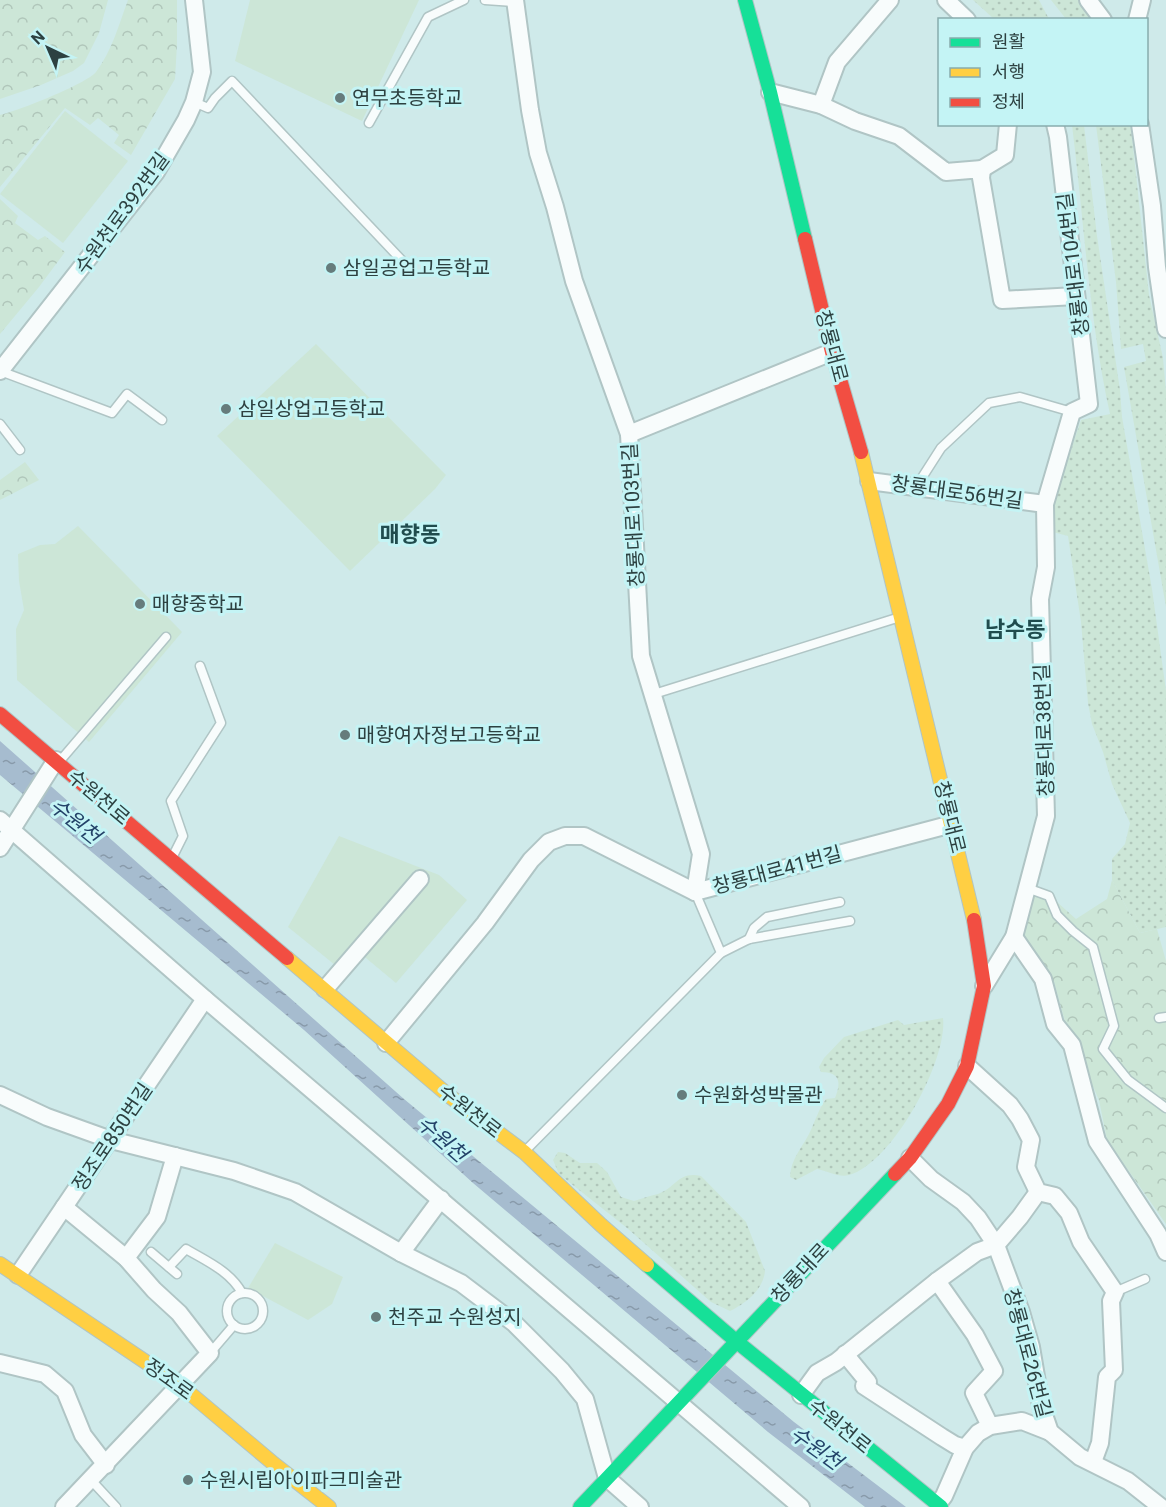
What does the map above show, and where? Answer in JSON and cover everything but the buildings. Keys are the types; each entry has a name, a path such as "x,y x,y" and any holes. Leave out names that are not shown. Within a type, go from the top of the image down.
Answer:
{"street":[{"name":"수원천로392번길","path":"0,371 156,172 186,120 194,102 202,72 195,0"},
{"name":"창룡대로","path":"580,1507 910,1158 948,1104 967,1066 984,986 972,911 869,481 832,352 770,92 745,0"},
{"path":"821,105 837,62 890,0"},
{"path":"946,0 965,18"},
{"path":"1088,0 1101,18"},
{"path":"1138,18 1142,0"},
{"name":"창룡대로103번길","path":"515,1 538,153 574,281 629,434 641,656 701,854 695,892"},
{"path":"770,92 821,105 855,121 899,136 946,172 982,169 1005,155 1008,126"},
{"name":"창룡대로104번길","path":"1056,126 1089,404 1072,412"},
{"path":"1140,126 1166,329"},
{"path":"982,169 981,178 1002,300 1076,296"},
{"path":"629,434 832,352"},
{"name":"창룡대로38번길","path":"984,986 1014,937 1046,816 1040,599 1046,567 1045,504 1072,412"},
{"name":"창룡대로56번길","path":"869,481 1045,504"},
{"name":"수원천로","path":"0,714 448,1095 524,1152 601,1225 736,1341 940,1506"},
{"path":"0,848 10,822 55,762"},
{"path":"10,822 205,999 801,1507"},
{"name":"창룡대로41번길","path":"386,1043 486,923 517,877 549,842 565,836 584,836 695,892 952,824"},
{"path":"325,989 420,879"},
{"path":"1014,937 1043,979 1055,1024 1072,1045 1097,1141 1158,1234 1166,1252"},
{"name":"정조로850번길","path":"18,1275 205,999"},
{"path":"967,1066 1010,1105 1020,1119 1031,1140 1026,1167 1038,1192"},
{"path":"0,1095 47,1117 111,1140 234,1171 294,1192 401,1253 461,1283 514,1323 562,1371 585,1399 607,1478 640,1507"},
{"path":"126,1258 157,1217 175,1156"},
{"name":"창룡대로26번길","path":"910,1158 931,1179 963,1202 978,1218 996,1245 1021,1312 1031,1347 1041,1406 1050,1432 1069,1448 1128,1481 1161,1507"},
{"path":"801,1395 817,1373 977,1252 996,1245 1038,1192"},
{"path":"1038,1192 1055,1196 1069,1213 1081,1242 1114,1292 1111,1301 1114,1370 1107,1377 1100,1443 1093,1462"},
{"path":"401,1253 441,1199"},
{"path":"64,1207 126,1258 154,1290 179,1313 210,1353 64,1507"},
{"name":"정조로","path":"0,1264 180,1385 329,1507"},
{"path":"937,1281 975,1335 994,1371 974,1393 990,1426"},
{"path":"845,1354 868,1382 864,1386 955,1445 965,1448"},
{"path":"0,1363 45,1374 65,1391 83,1435 106,1465"},
{"path":"940,1506 965,1448 978,1432 990,1426 1022,1421 1050,1432"}],"lane":[{"path":"369,123 428,17 465,0"},
{"path":"485,0 515,1"},
{"path":"194,102 208,108 232,81 410,269"},
{"path":"0,371 112,413 127,394 162,420"},
{"path":"916,487 941,448 989,403 1020,397 1072,412"},
{"path":"0,424 20,450"},
{"path":"654,694 901,617"},
{"path":"55,762 166,638"},
{"path":"172,859 183,836 171,801 220,723 200,666"},
{"path":"1028,888 1049,896 1057,915 1093,947 1114,1026 1103,1049 1128,1080 1166,1108"},
{"path":"695,892 721,953"},
{"path":"749,939 754,928 767,917 840,902"},
{"path":"524,1152 721,953 749,939 850,921"},
{"path":"169,1267 186,1249 220,1268 242,1293"},
{"path":"151,1252 177,1274"},
{"path":"1114,1292 1144,1279"},
{"path":"248,1293 258,1299 261,1303 260,1320 251,1328 239,1328 234,1325 228,1316 228,1304 236,1295 248,1293"},
{"path":"210,1353 234,1325"},
{"path":"91,1480 116,1507"}],"green space":[{"path":"0,0 108,0 99,33 84,63 73,71 41,85 0,99"},
{"path":"128,0 177,0 175,79 131,155 114,143 119,135 98,118 90,125 65,108 0,187 0,115 66,90 96,72 111,46"},
{"name":"연무초등학교","path":"250,0 419,0 362,121 235,61"},
{"path":"973,0 1039,0 1048,18 993,18"},
{"path":"1051,0 1083,0 1094,18 1065,18"},
{"path":"65,111 128,161 63,243 0,194"},
{"path":"1072,126 1084,126 1122,417 1152,589 1166,691 1166,927 1140,933 1112,880 1112,859 1125,844 1130,823 1112,784 1092,724 1081,622 1068,536 1049,531 1054,500 1081,420 1110,414 1092,306"},
{"path":"1096,126 1130,126 1131,128 1149,295 1163,358 1166,392 1166,607 1124,367 1146,361 1143,344 1121,349 1116,282"},
{"path":"0,199 18,216 15,223 38,240 45,236 65,252 0,334"},
{"path":"316,344 446,475 435,489 350,571 217,436"},
{"path":"25,462 39,480 0,500 0,480"},
{"path":"78,526 182,632 89,742 17,680 16,629 24,610 19,581 18,554 40,545 55,544"},
{"path":"339,836 439,875 467,900 396,983 360,953 345,973 288,927"},
{"path":"1112,880 1140,933 1157,929 1166,961 1166,1224 1107,1140 1099,1100 1066,1025 1054,982 1022,937 1030,893 1057,902 1076,919 1107,899"},
{"path":"943,1018 942,1036 927,1083 899,1132 883,1152 866,1167 849,1175 838,1175 817,1169 796,1180 790,1177 794,1159 809,1134 823,1103 826,1099 835,1098 838,1080 832,1074 821,1072 819,1067 824,1058 844,1037 898,1020 904,1025"},
{"path":"558,1152 565,1153 580,1163 597,1163 607,1172 621,1197 634,1201 658,1194 687,1176 701,1176 746,1222 765,1271 757,1290 748,1300 730,1311 711,1302 627,1228 559,1174 553,1160"},
{"path":"275,1243 343,1277 332,1304 308,1320 248,1288"}],"water":[{"name":"수원천","path":"0,741 404,1099 794,1422 906,1507 865,1507 768,1432 473,1183 304,1030 0,775"}],"traffic: fast":[{"path":"745,0 770,92 805,239"},
{"path":"580,1507 895,1174"},
{"path":"647,1265 736,1341 941,1507"}],"traffic: slow":[{"path":"861,452 974,920"},
{"path":"287,958 448,1095 524,1152 647,1265"},
{"path":"0,1264 180,1385 329,1507"}],"traffic: jam":[{"path":"805,239 832,352 861,452"},
{"path":"0,714 287,958"},
{"path":"895,1174 910,1158 948,1104 967,1066 984,986 974,920"}],"place":[{"name":"연무초등학교","path":"340,98"},
{"name":"삼일공업고등학교","path":"331,268"},
{"name":"삼일상업고등학교","path":"226,409"},
{"name":"매향중학교","path":"140,604"},
{"name":"매향여자정보고등학교","path":"345,735"},
{"name":"수원화성박물관","path":"682,1095"},
{"name":"천주교 수원성지","path":"376,1317"},
{"name":"수원시립아이파크미술관","path":"188,1480"}],"district":[{"name":"매향동","path":"410,534"},
{"name":"남수동","path":"1015,629"}]}
